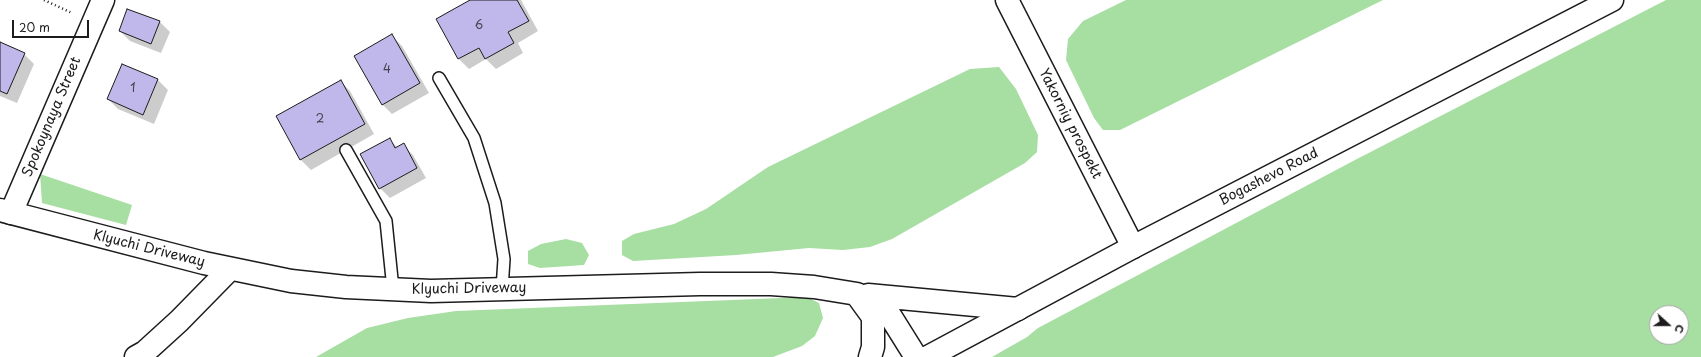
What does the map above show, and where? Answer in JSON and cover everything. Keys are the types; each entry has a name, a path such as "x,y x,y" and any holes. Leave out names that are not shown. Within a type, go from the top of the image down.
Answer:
{"street":[{"name":"Spokoynaya Street","path":"6,211 103,0"},
{"name":"Yakorniy prospekt","path":"1007,0 1134,247"},
{"name":"Bogashevo Road","path":"928,357 1134,247 1612,0"},
{"name":"Klyuchi Driveway","path":"6,211 230,269 291,281 431,291 771,284 814,287 857,294 886,309 916,357"},
{"path":"136,357 145,352 179,321 230,269"},
{"path":"857,294 1018,309"},
{"path":"857,294 873,317 873,348 870,357"}],"lane":[{"path":"439,78 474,138 494,203 504,258 502,289"},
{"path":"346,150 386,221 393,289"}],"path":[{"path":"44,0 93,22"}],"green space":[{"path":"1126,0 1383,0 1120,130 1103,130 1094,118 1066,60 1068,39 1083,21"},
{"path":"1666,0 1701,0 1701,357 992,357 1027,337 1038,328 1355,160"},
{"path":"999,67 1016,89 1038,135 1037,152 1025,163 892,239 870,247 843,250 809,248 736,255 633,261 622,255 622,241 634,234 674,224 706,209 768,167 970,69"},
{"path":"40,174 132,205 126,225 42,203"},
{"path":"566,239 582,243 589,255 584,265 540,268 528,264 528,251 541,244"},
{"path":"807,297 819,303 823,318 815,336 802,346 773,357 316,357 367,328 408,318 456,311"}],"building":[{"path":"470,0 517,0 529,21 508,32 514,43 485,59 479,48 458,59 436,19"},
{"path":"127,9 160,21 151,44 119,31"},
{"path":"392,34 420,83 382,105 354,56"},
{"path":"0,42 25,53 7,94 0,91"},
{"path":"122,64 158,79 143,115 107,99"},
{"path":"341,80 365,124 300,160 276,116"},
{"path":"390,138 395,148 404,143 417,168 379,189 360,154"}]}
